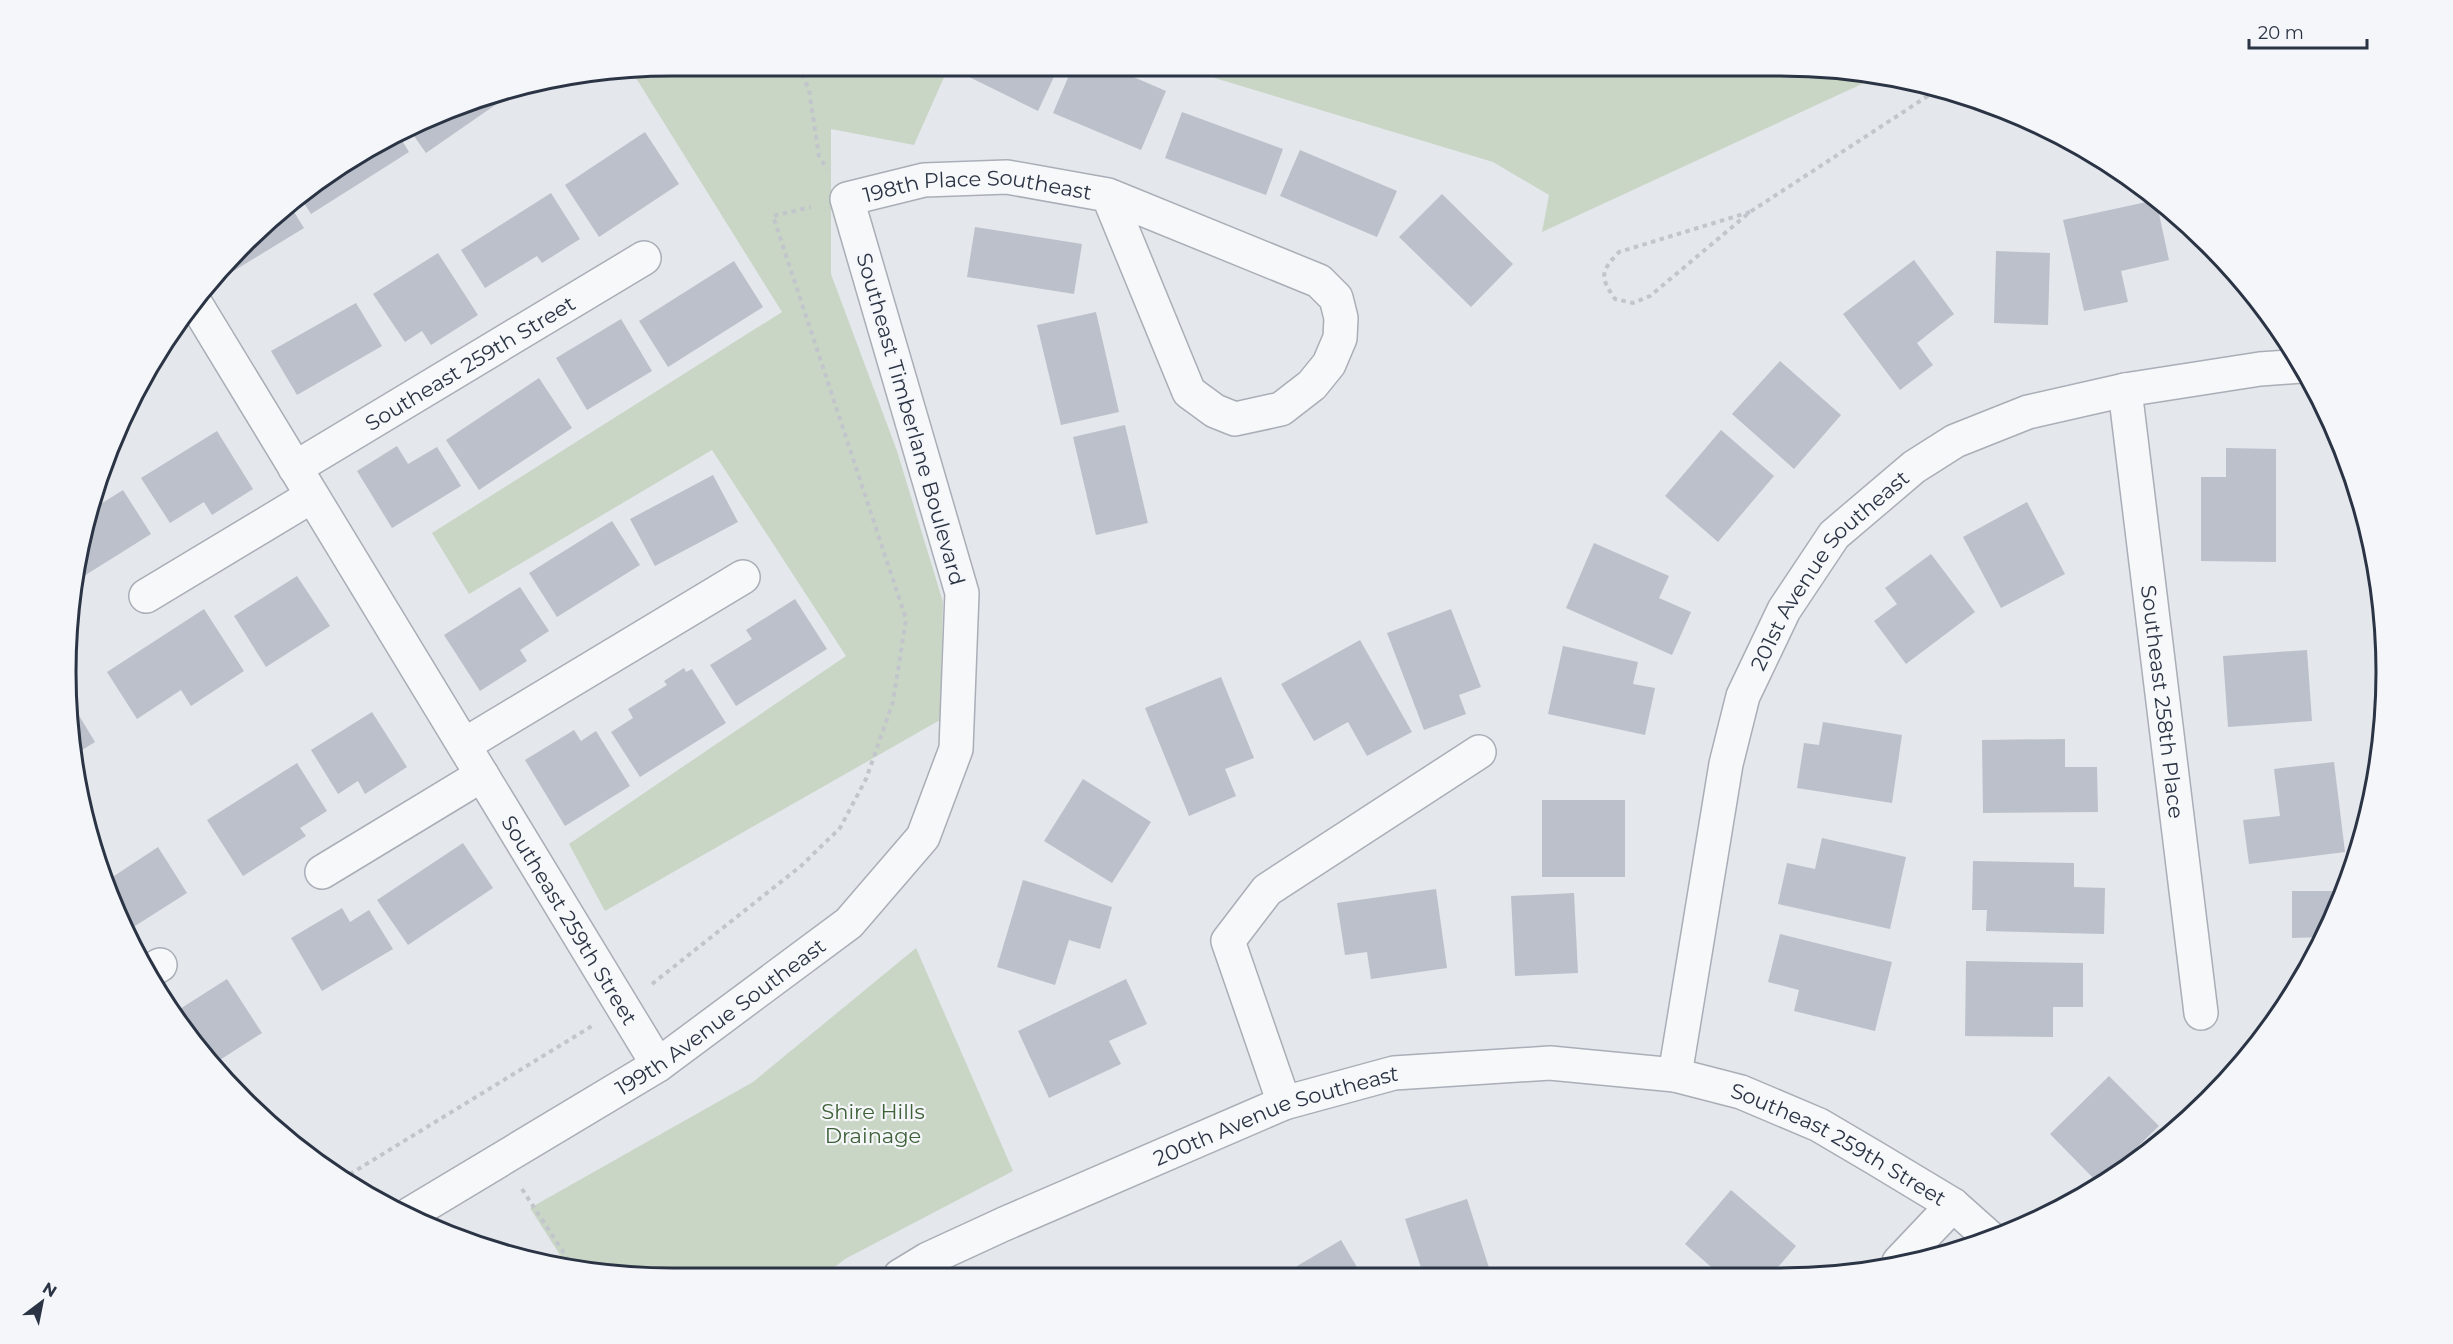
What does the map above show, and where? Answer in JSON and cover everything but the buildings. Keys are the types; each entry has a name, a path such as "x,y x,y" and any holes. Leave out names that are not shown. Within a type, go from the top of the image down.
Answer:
{"street":[{"name":"198th Place Southeast","path":"847,199 924,180 1007,177 1108,195 1319,281 1335,298 1341,318 1340,338 1329,364 1312,386 1281,409 1235,419 1215,411 1189,392 1108,195"},
{"name":"Southeast Timberlane Boulevard","path":"847,199 962,592 956,749"},
{"name":"Southeast 259th Street","path":"295,468 644,258"},
{"name":"Southeast 259th Street","path":"199,310 658,1065"},
{"name":"201st Avenue Southeast","path":"1675,1075 1725,764 1743,696 1784,610 1834,536 1914,467 1956,441 2028,411 2125,390 2260,369 2292,367"},
{"name":"Southeast 258th Place","path":"2125,390 2201,1013"},
{"path":"146,596 312,496"},
{"path":"464,745 743,577"},
{"name":"199th Avenue Southeast","path":"417,1210 658,1065 849,923 923,837 956,749"},
{"path":"1284,1103 1228,941 1267,890 1479,752"},
{"path":"322,872 482,775"},
{"name":"200th Avenue Southeast","path":"913,1268 1004,1224 1284,1103 1394,1074 1550,1063 1675,1075"},
{"name":"Southeast 259th Street","path":"1675,1075 1741,1092 1819,1125 1953,1205 1983,1232"},
{"path":"1907,1254 1953,1205"}],"path":[{"path":"351,1173 623,1008 801,866 840,828 866,779 893,702 906,619 773,216 847,199 819,156 809,90 803,76"},
{"path":"1750,212 1619,252 1608,264 1602,278 1604,283 1615,299 1633,303 1650,296 1750,212 1929,95"},
{"path":"502,1158 567,1258"}],"green space":[{"path":"945,76 914,145 831,129 831,274 897,451 943,602 940,720 605,911 569,844 846,656 712,450 469,594 432,533 782,312 636,78"},
{"path":"1208,76 1781,76 1864,83 1542,232 1549,195 1493,162"},
{"name":"Shire Hills Drainage","path":"916,948 1013,1171 845,1259 833,1268 672,1268 633,1266 561,1257 530,1208 753,1082"}]}
